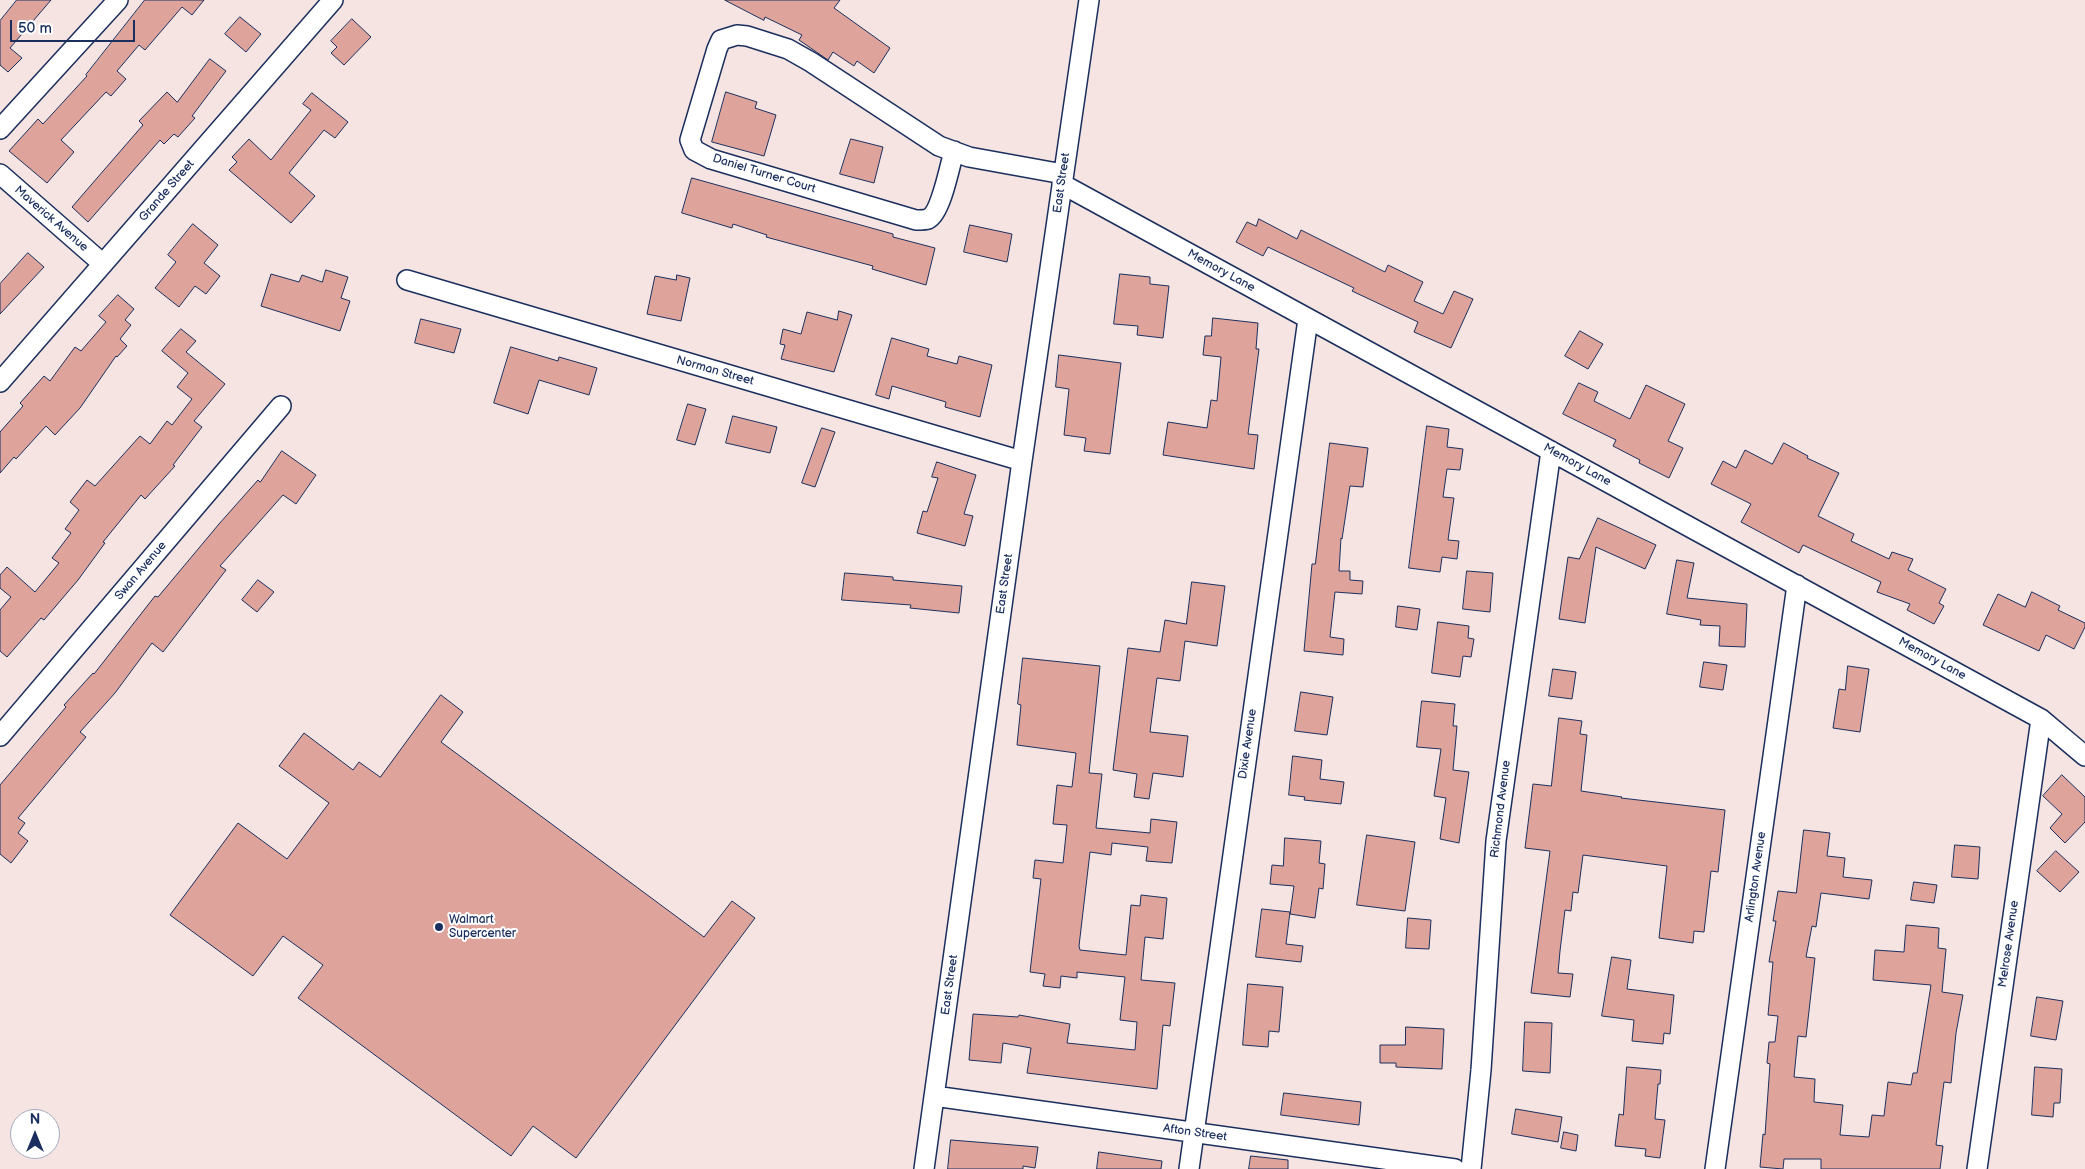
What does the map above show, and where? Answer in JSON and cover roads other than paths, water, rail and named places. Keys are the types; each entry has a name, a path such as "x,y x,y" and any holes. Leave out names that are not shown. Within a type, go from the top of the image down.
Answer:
{"street":[{"path":"0,129 118,0"},
{"name":"Grande Street","path":"0,382 333,0"},
{"name":"East Street","path":"924,1169 1022,461 1089,0"},
{"name":"Daniel Turner Court","path":"954,151 938,207 927,220 916,220 711,159 694,150 690,140 716,49 721,40 737,35 747,36 788,49 812,62 939,146 954,151 969,157 1063,179"},
{"name":"Maverick Avenue","path":"0,174 103,264"},
{"name":"Memory Lane","path":"1063,179 1308,319 2041,719 2085,756"},
{"name":"Norman Street","path":"407,280 1022,461"},
{"name":"Dixie Avenue","path":"1189,1169 1308,319"},
{"name":"Swan Avenue","path":"0,736 282,406"},
{"name":"Richmond Avenue","path":"1471,1169 1481,1070 1496,841 1552,451"},
{"name":"Arlington Avenue","path":"1715,1169 1798,585"},
{"name":"Melrose Avenue","path":"1977,1169 2041,719"},
{"name":"Afton Street","path":"934,1096 1455,1169"}],"place":[{"name":"Walmart Supercenter","path":"439,927"}]}
